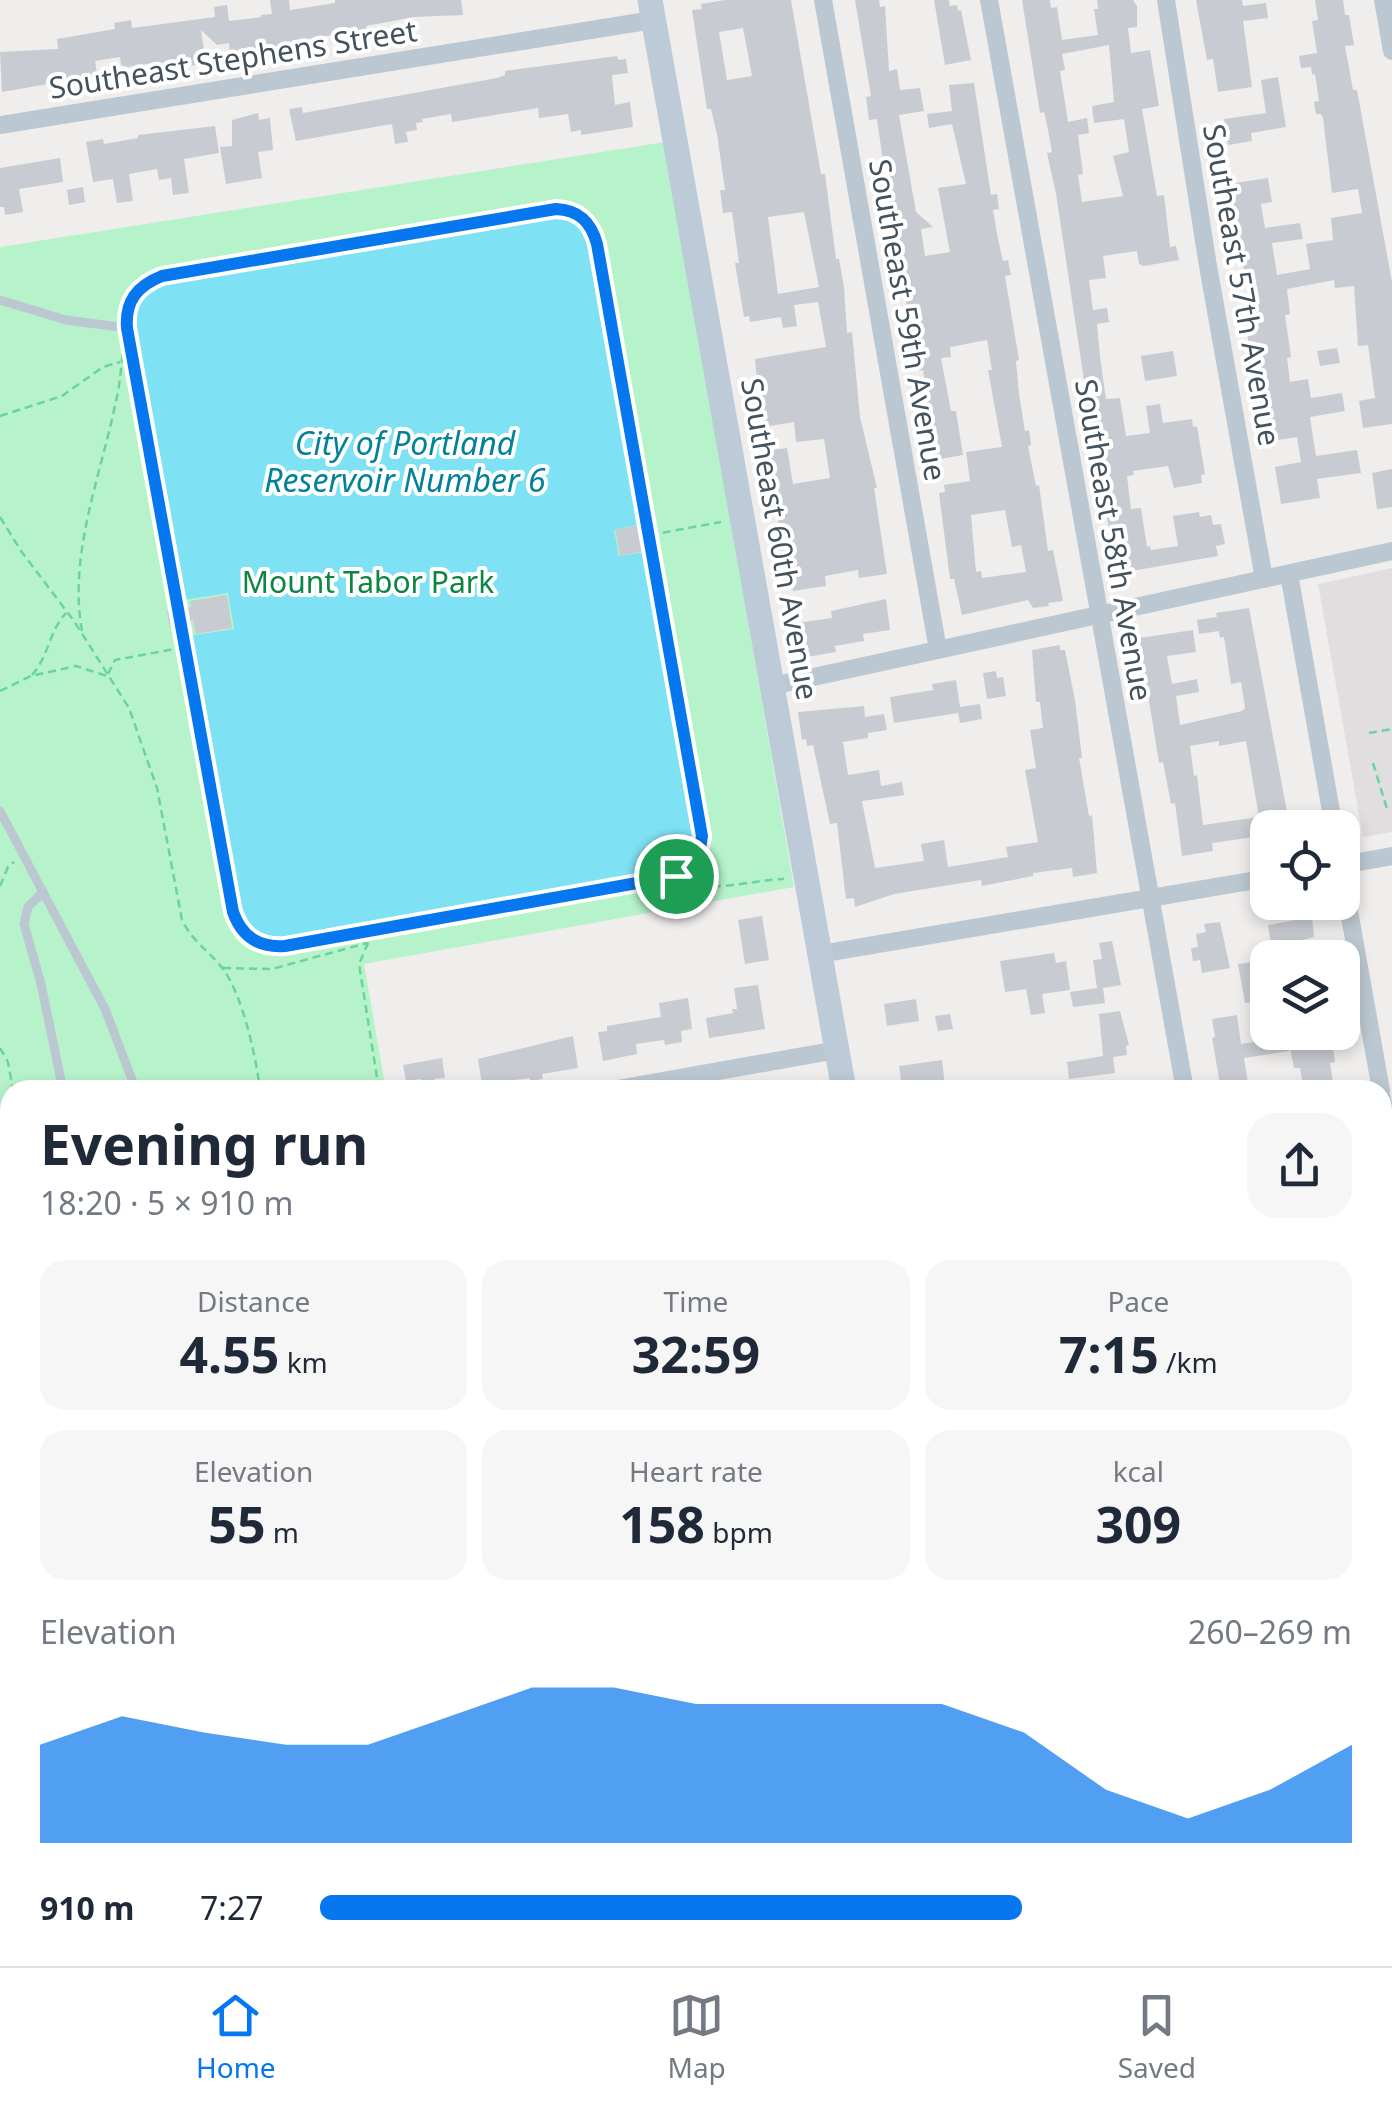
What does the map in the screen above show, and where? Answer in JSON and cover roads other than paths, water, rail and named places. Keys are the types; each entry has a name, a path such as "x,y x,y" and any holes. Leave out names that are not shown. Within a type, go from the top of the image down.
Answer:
{"main road":[{"name":"Southeast 60th Avenue","path":"651,10 842,1080"}],"street":[{"name":"Southeast 59th Avenue","path":"823,0 938,650"},
{"name":"Southeast 58th Avenue","path":"989,0 1183,1080"},
{"name":"Southeast 57th Avenue","path":"1166,0 1264,579"},
{"path":"1383,0 1392,51"},
{"name":"Southeast Stephens Street","path":"0,125 651,10"},
{"path":"772,686 1392,551"},
{"path":"1289,574 1331,810"},
{"path":"1360,864 1392,856"},
{"path":"820,954 1250,881"},
{"path":"1351,920 1379,1080"},
{"path":"668,1080 837,1050"}],"lane":[{"path":"0,300 66,320 127,328"},
{"path":"0,811 105,1010 132,1080"},
{"path":"43,892 28,906 24,924 62,1080"}],"water":[{"name":"City of Portland Reservoir Number 6","path":"551,213 578,219 591,235 641,524 614,530 619,556 646,552 696,836 694,847 686,861 672,872 275,943 262,939 248,930 238,913 189,636 234,629 228,593 183,600 134,322 136,307 146,292 164,281"}],"park label":[{"name":"Mount Tabor Park","path":"368,583"}]}
